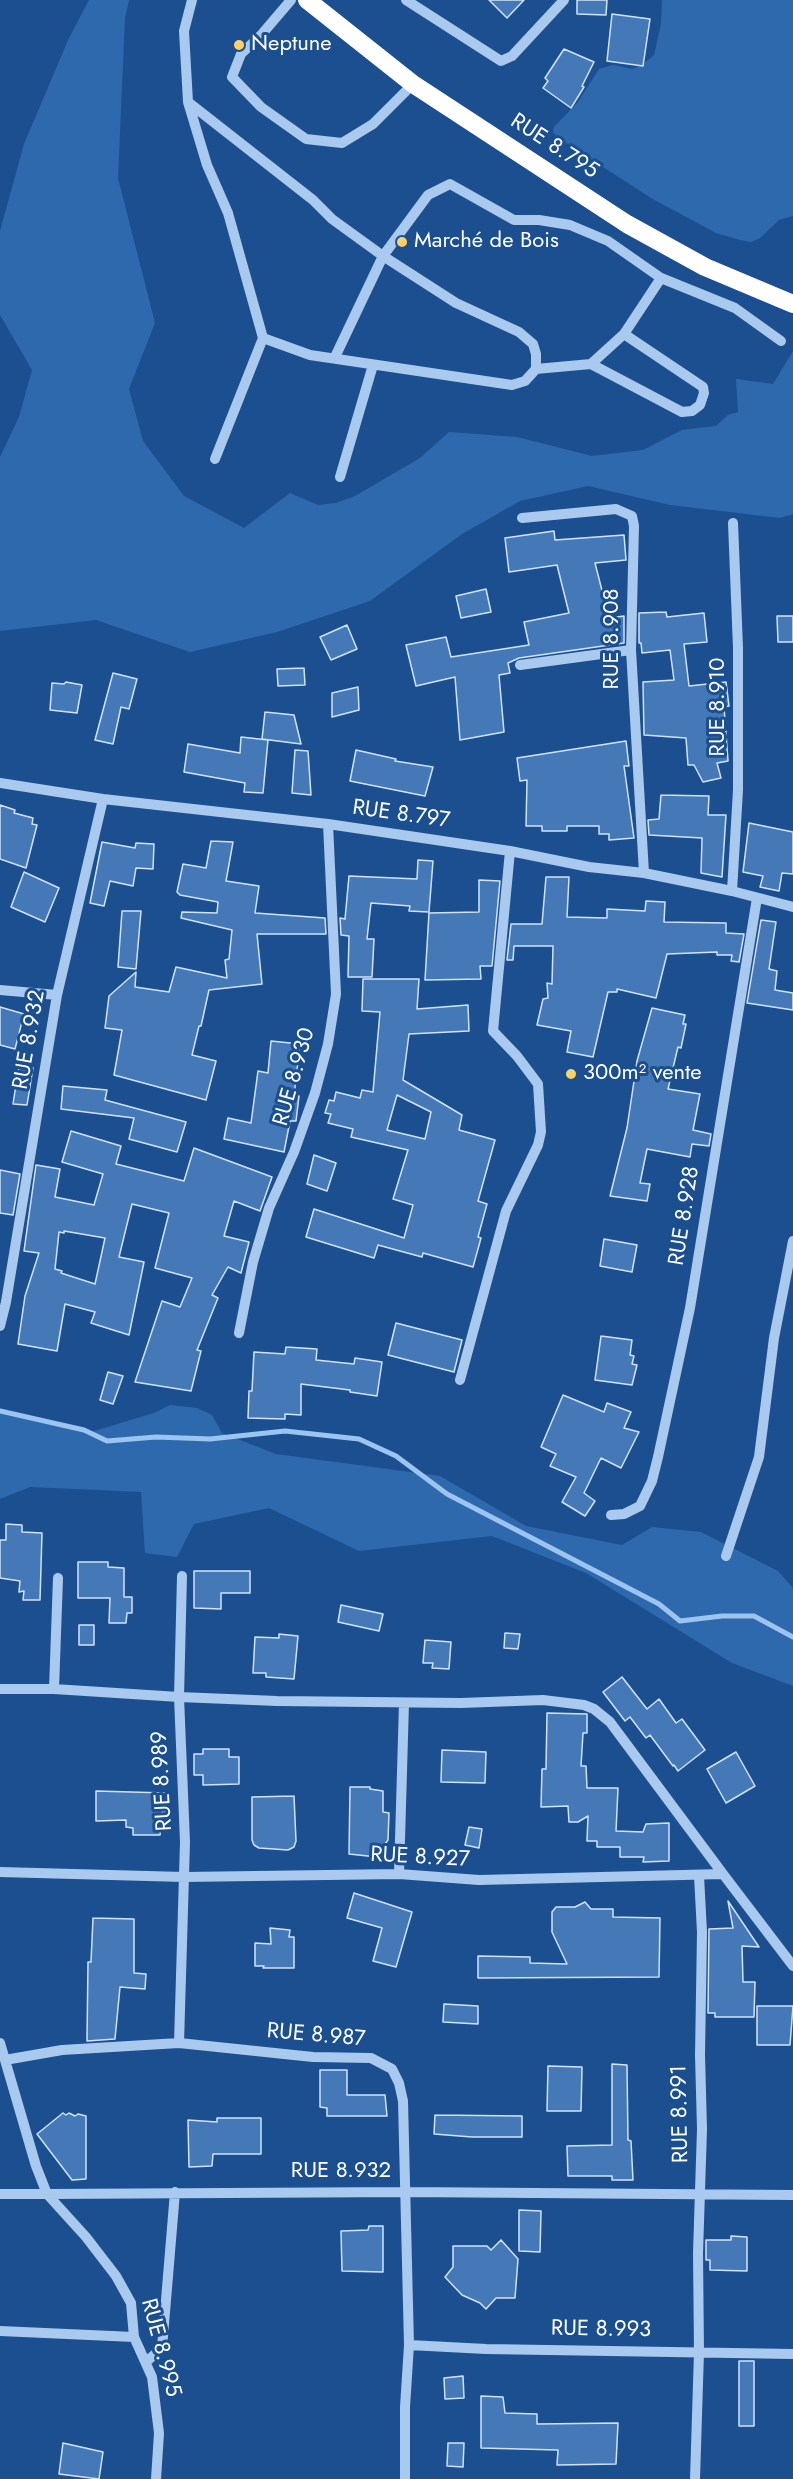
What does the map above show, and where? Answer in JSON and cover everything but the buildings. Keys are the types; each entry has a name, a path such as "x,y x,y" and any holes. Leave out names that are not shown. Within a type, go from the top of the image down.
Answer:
{"highway":[{"name":"RUE 8.795","path":"307,0 413,84 627,224 705,267 793,304"}],"street":[{"path":"192,0 184,31 188,102 207,165 228,213 262,338 215,459"},
{"path":"291,0 262,34 241,54 232,76 261,107 306,139 342,143 373,124 413,84"},
{"path":"406,0 501,61 512,56 564,0"},
{"path":"188,102 313,200 332,219 383,255 456,303 519,332 533,344 536,369"},
{"path":"335,357 383,255 428,195 450,184 514,220 538,220 570,225 608,241 661,278 735,308 781,341"},
{"path":"591,364 624,334 661,278"},
{"path":"262,338 310,354 512,385 525,381 536,369 591,364 682,412 692,411 700,405 704,393 703,387 624,334"},
{"path":"340,477 373,365"},
{"name":"RUE 8.908","path":"522,518 616,509 632,516 634,526 631,650 644,873"},
{"name":"RUE 8.910","path":"732,891 738,790 733,524"},
{"path":"520,665 631,650"},
{"name":"RUE 8.797","path":"0,783 103,799 328,824 510,851 589,867 644,873 732,891 793,907"},
{"name":"RUE 8.932","path":"0,1326 8,1291 57,994 103,799"},
{"name":"RUE 8.930","path":"240,1333 253,1262 266,1219 315,1093 328,1044 336,994 328,824"},
{"path":"460,1380 506,1211 538,1145 541,1132 538,1084 493,1032 510,851"},
{"name":"RUE 8.928","path":"611,1515 624,1514 640,1506 652,1481 658,1457 696,1276 757,898"},
{"path":"0,990 57,994"},
{"path":"726,1556 759,1457 774,1338 793,1241"},
{"path":"182,1576 179,1697 404,1703 543,1700 584,1705 594,1709 610,1722 793,1966"},
{"path":"54,1689 58,1578"},
{"name":"RUE 8.989","path":"0,1689 54,1689 179,1697 185,1842 179,2043"},
{"path":"399,1874 404,1703"},
{"name":"RUE 8.927","path":"0,1872 184,1877 399,1874 479,1880 723,1874"},
{"name":"RUE 8.991","path":"695,2479 699,2352 702,1932 699,1876"},
{"path":"0,2043 47,2194 0,2194"},
{"name":"RUE 8.987","path":"5,2060 73,2049 179,2043 313,2057 371,2058 392,2069 399,2083 403,2101 409,2345 405,2407 405,2479"},
{"path":"146,2362 162,2348 175,2192"},
{"name":"RUE 8.932","path":"47,2194 405,2192 793,2195"},
{"name":"RUE 8.995","path":"47,2194 86,2237 116,2276 131,2303 134,2337 152,2377 159,2433 156,2479"},
{"path":"0,2331 134,2337"},
{"name":"RUE 8.993","path":"409,2345 486,2349 793,2354"}],"shaded area":[{"path":"89,0 129,0 125,18 118,178 155,323 129,389 143,441 184,496 244,528 290,493 318,505 336,503 355,496 420,458 449,432 517,437 592,456 643,450 682,430 716,426 728,415 738,412 736,379 773,384 793,351 793,514 780,518 670,505 588,486 520,501 462,534 370,601 277,632 190,652 96,620 0,631 0,457 19,417 32,370 0,315 0,231 24,144 69,38"},
{"path":"662,0 793,0 793,216 779,220 760,238 751,242 716,233 651,198 560,139 553,132 554,127 578,102 599,69 613,65 632,69 642,65 654,55 661,24"},
{"path":"170,1405 197,1408 212,1415 222,1433 276,1454 440,1476 526,1526 622,1545 652,1527 701,1532 778,1571 793,1588 793,1686 732,1663 586,1573 492,1536 359,1551 269,1508 194,1524 177,1557 145,1553 141,1492 30,1487 0,1499 0,1411 91,1432 154,1413"}],"waterway":[{"path":"0,1411 84,1430 107,1441 156,1437 210,1439 285,1431 359,1439 396,1456 447,1494 659,1604 680,1621 722,1616 754,1616 793,1637"}],"place":[{"name":"Neptune","path":"239,45"},
{"name":"Marché de Bois","path":"402,242"},
{"name":"300m² vente","path":"571,1074"}]}
